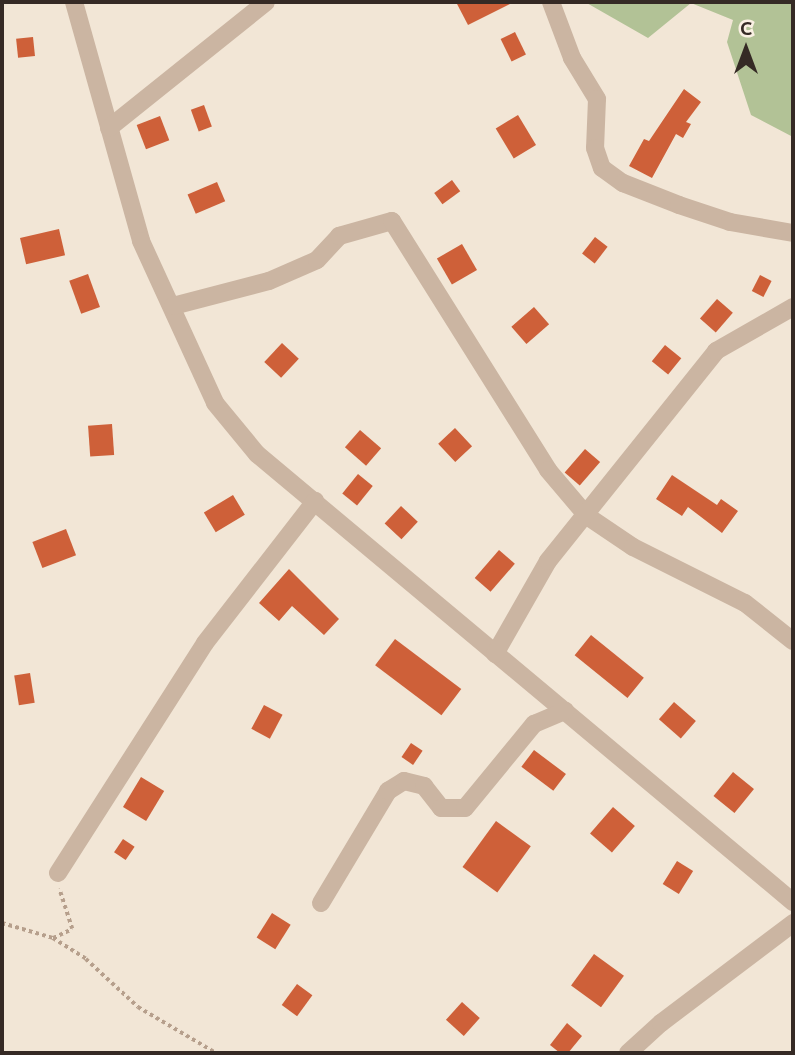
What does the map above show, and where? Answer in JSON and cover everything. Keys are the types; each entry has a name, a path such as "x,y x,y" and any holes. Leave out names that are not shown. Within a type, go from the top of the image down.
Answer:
{"street":[{"path":"74,2 141,241 215,402 257,454 793,902"},
{"path":"110,128 266,2"},
{"path":"551,2 572,58 597,99 594,148 602,168 623,183 679,205 730,222 793,233"},
{"path":"173,306 269,281 317,260 339,236 392,222 548,470 587,516 633,547 745,603 792,637"},
{"path":"495,654 548,561 587,516 716,351 793,307"},
{"path":"58,873 205,643 315,501"},
{"path":"321,902 388,791 404,781 424,786 440,808 465,808 534,724 565,711"},
{"path":"628,1053 661,1023 793,923"}],"path":[{"path":"53,938 72,929 72,916 59,895 58,873"},
{"path":"2,923 53,938 86,959 138,1007 216,1053"}],"green space":[{"path":"585,2 793,2 793,137 751,115 727,42 733,20 691,3 648,38"}],"building":[{"path":"456,2 514,2 468,25"},
{"path":"515,32 526,54 512,61 501,39"},
{"path":"33,37 35,56 18,58 16,39"},
{"path":"684,89 701,102 686,122 691,124 683,138 676,134 652,178 629,166 644,139 649,141"},
{"path":"204,105 212,127 199,131 191,110"},
{"path":"518,115 536,145 514,158 496,128"},
{"path":"160,116 169,140 146,149 137,125"},
{"path":"452,180 460,191 442,204 434,193"},
{"path":"217,182 225,201 196,214 188,195"},
{"path":"59,229 65,255 26,264 20,238"},
{"path":"595,237 608,247 595,263 582,254"},
{"path":"462,244 477,270 452,284 437,258"},
{"path":"88,274 100,307 81,314 69,281"},
{"path":"760,275 772,281 763,297 752,291"},
{"path":"717,299 733,313 716,332 700,319"},
{"path":"534,307 549,324 526,344 511,327"},
{"path":"282,343 299,359 281,378 264,362"},
{"path":"665,345 681,358 668,375 652,361"},
{"path":"112,424 114,455 90,457 88,426"},
{"path":"455,428 472,446 455,462 438,444"},
{"path":"360,430 381,448 366,466 345,447"},
{"path":"585,449 600,462 580,486 565,472"},
{"path":"358,474 373,486 357,505 342,493"},
{"path":"672,475 717,505 721,499 738,511 722,533 688,507 682,516 656,499"},
{"path":"233,495 245,515 216,532 204,513"},
{"path":"401,506 418,522 401,539 385,524"},
{"path":"66,529 76,555 42,568 32,542"},
{"path":"499,550 515,564 491,592 475,578"},
{"path":"289,569 339,619 324,635 292,606 279,621 259,603"},
{"path":"591,635 644,678 627,698 575,655"},
{"path":"395,639 461,689 441,715 375,665"},
{"path":"30,673 35,703 19,705 14,676"},
{"path":"674,702 696,721 681,738 659,719"},
{"path":"264,705 283,715 270,739 251,729"},
{"path":"411,743 423,751 413,765 401,757"},
{"path":"534,750 566,774 553,791 521,767"},
{"path":"733,772 754,789 734,813 713,796"},
{"path":"141,777 164,791 146,821 123,807"},
{"path":"613,807 635,826 612,852 590,833"},
{"path":"496,821 531,846 497,892 462,867"},
{"path":"123,839 135,847 126,860 114,852"},
{"path":"677,861 693,871 679,894 663,884"},
{"path":"272,913 291,925 275,949 257,938"},
{"path":"594,954 624,976 601,1007 571,986"},
{"path":"297,984 312,995 297,1016 282,1005"},
{"path":"462,1002 480,1018 464,1036 446,1020"},
{"path":"567,1023 582,1036 568,1053 560,1053 550,1045"}]}
